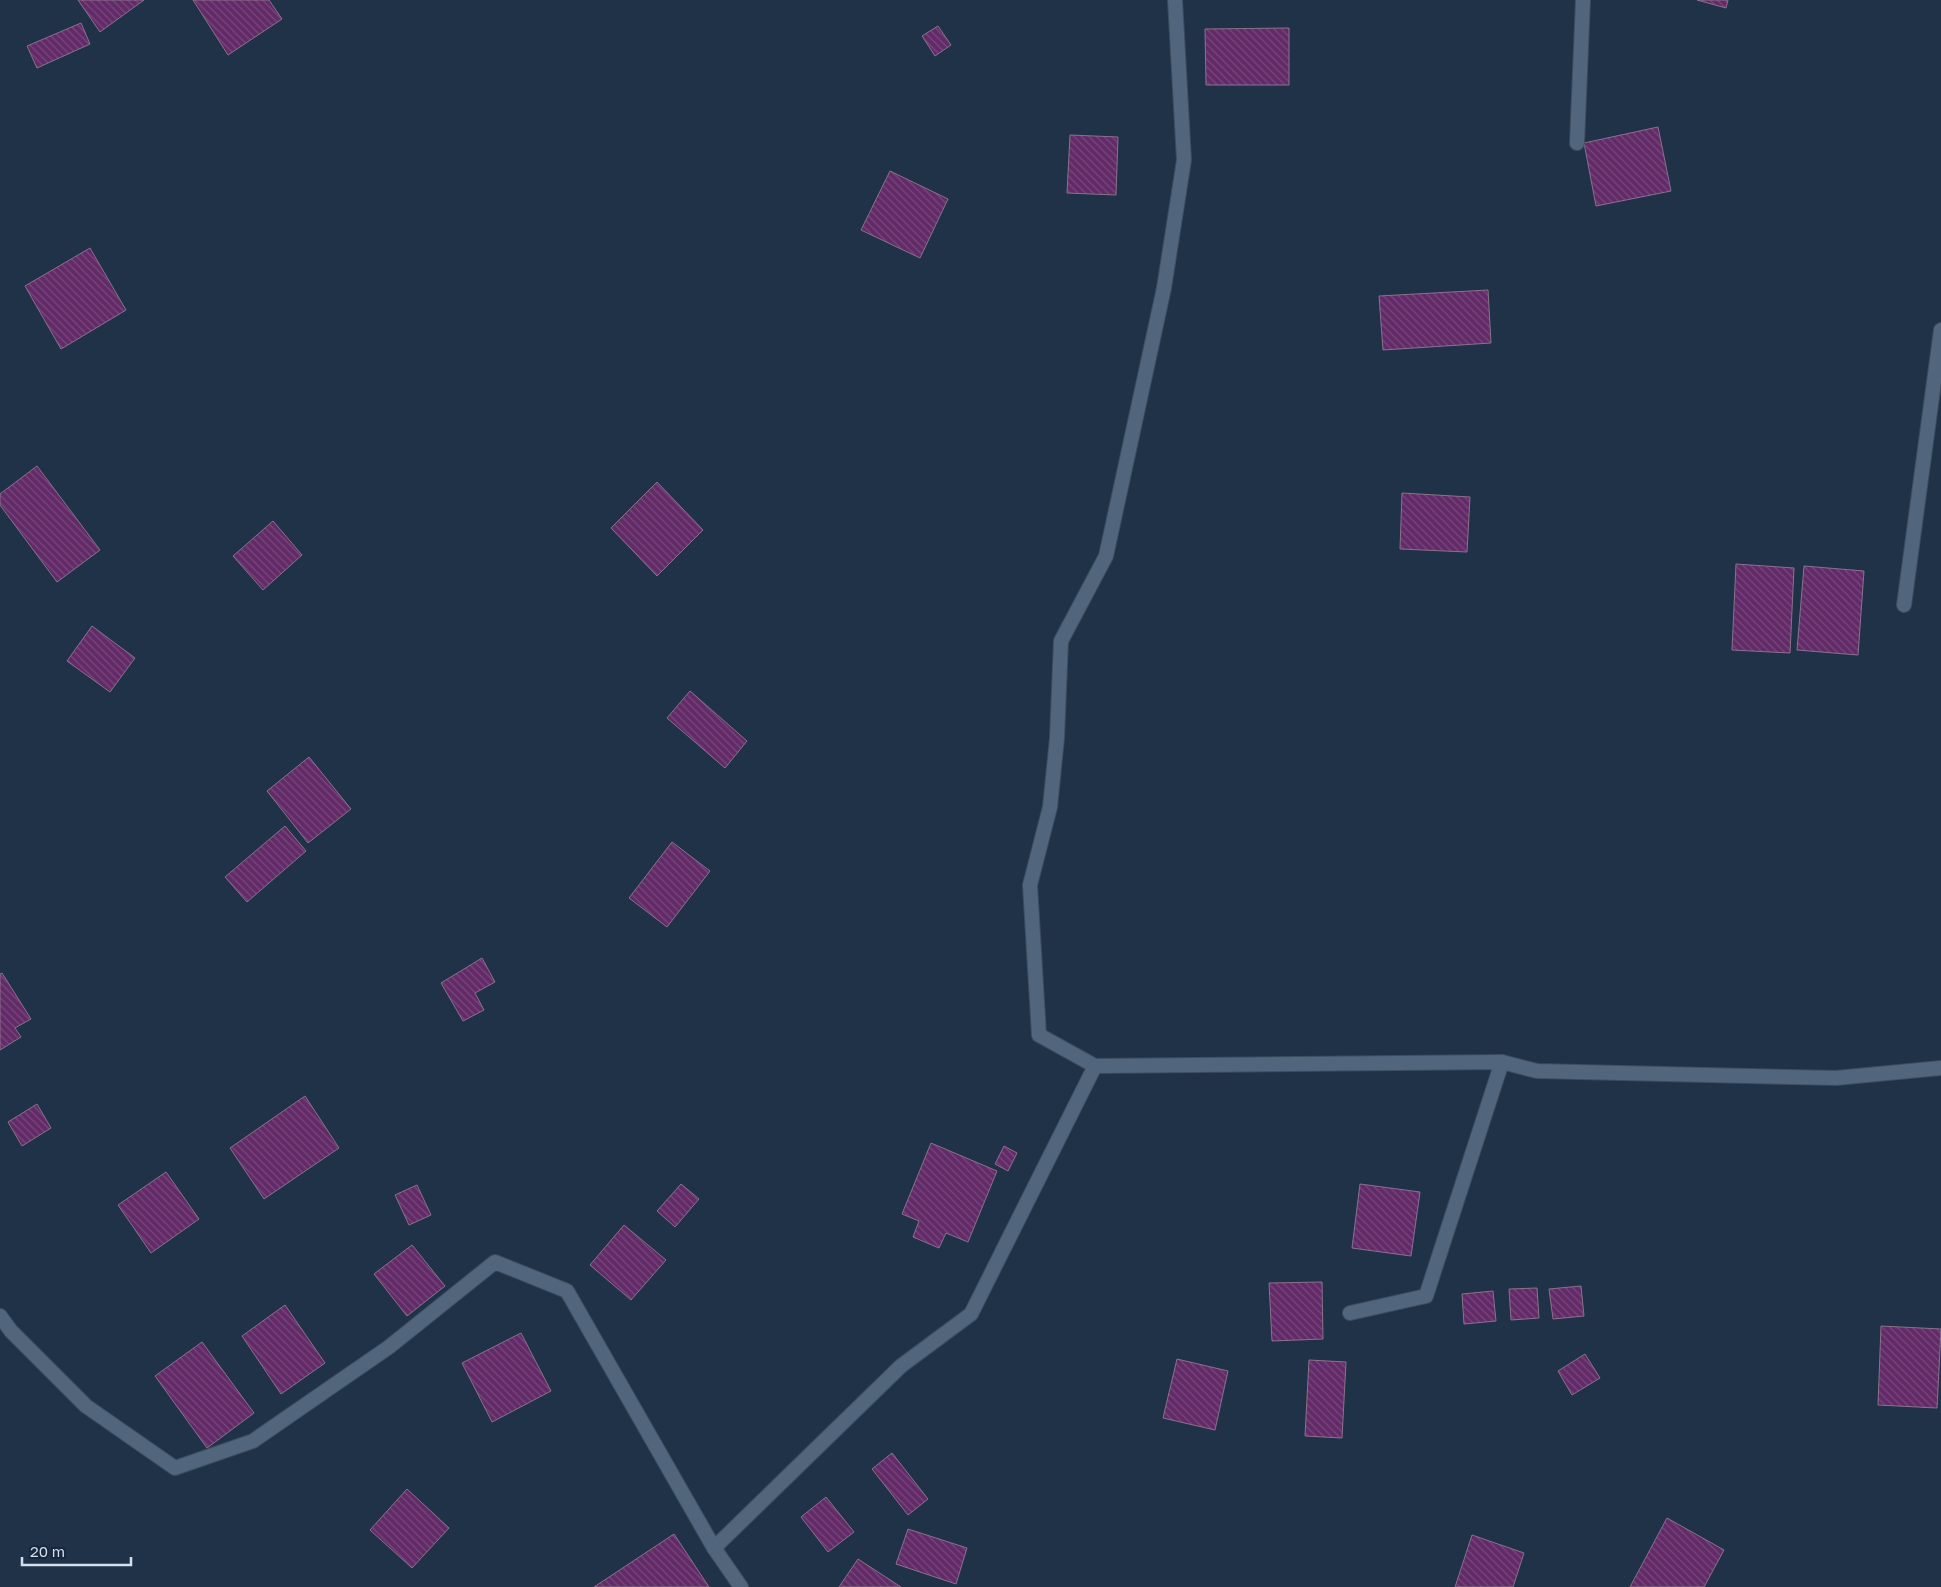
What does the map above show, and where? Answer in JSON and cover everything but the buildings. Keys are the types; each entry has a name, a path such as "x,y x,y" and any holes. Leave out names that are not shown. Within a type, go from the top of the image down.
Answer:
{"street":[{"path":"1175,0 1184,160 1165,278 1106,556 1061,641 1057,738 1050,807 1030,885 1039,1035 1095,1066 1502,1062 1537,1071 1836,1078 1941,1068"},
{"path":"1577,143 1583,0"},
{"path":"1904,605 1941,330"},
{"path":"1350,1313 1426,1296 1502,1062"},
{"path":"714,1548 901,1366 972,1314 1095,1066"},
{"path":"0,1316 11,1331 86,1406 175,1468 253,1441 389,1347 495,1262 567,1292 714,1548 740,1587"}]}
